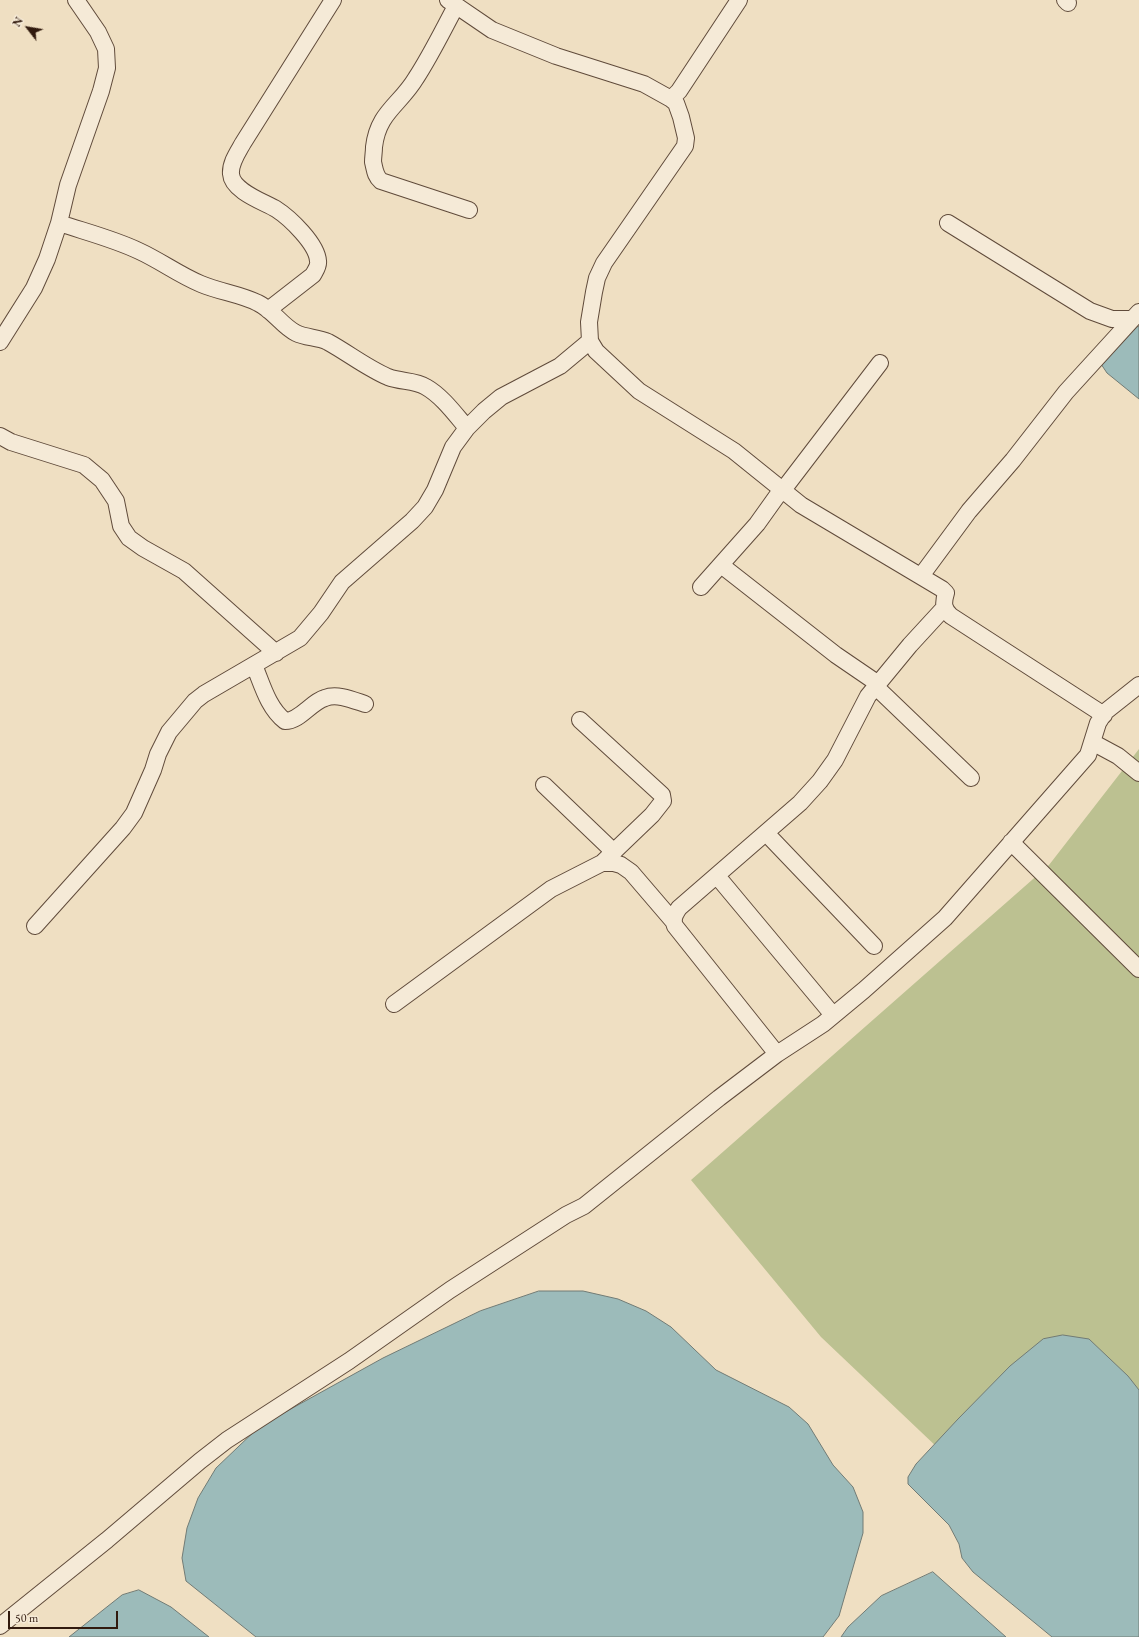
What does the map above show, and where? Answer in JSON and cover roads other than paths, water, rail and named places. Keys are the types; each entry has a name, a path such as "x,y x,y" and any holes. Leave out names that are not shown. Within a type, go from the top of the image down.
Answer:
{"street":[{"path":"0,342 34,288 47,259 59,223 68,186 101,91 107,68 106,49 98,32 76,0"},
{"path":"268,310 313,275 318,262 315,251 298,228 276,209 245,192 237,185 231,176 231,166 243,143 333,0"},
{"path":"672,99 679,91 739,0"},
{"path":"469,210 382,181 377,178 375,174 373,159 378,128 384,116 415,80 452,3 485,26 498,32 556,56 644,84 672,99 676,103 681,117 686,138 685,146 604,263 594,292 589,322 590,341 596,351 639,391 702,430 734,452 779,495 801,504 921,576 944,601 946,612 1104,715"},
{"path":"59,223 139,251 201,284 218,291 245,297 260,304 290,330 297,334 302,336 313,336 326,341 386,376 401,381 418,383 426,387 437,396 467,428"},
{"path":"948,223 1090,311 1112,319 1135,315"},
{"path":"921,576 969,511 1013,460 1066,392 1135,315"},
{"path":"35,926 123,828 134,813 162,743 186,711 204,694 300,638 321,614 342,582 412,521 425,507 435,490 453,447 467,428 501,397 560,366 590,341"},
{"path":"701,587 757,524 880,363"},
{"path":"0,436 11,442 84,465 102,480 116,501 121,526 129,538 143,548 184,571 276,653"},
{"path":"721,565 876,685 971,778"},
{"path":"673,921 679,908 800,803 820,781 835,760 868,696 944,601"},
{"path":"254,665 270,703 285,721 293,719 325,697 338,696 365,704"},
{"path":"0,1626 107,1540 227,1440 349,1361 450,1290 566,1215 584,1206 719,1098 777,1054 834,1015 945,918 1088,755 1098,723 1104,715 1139,685"},
{"path":"394,1004 551,889 608,857 660,806 663,801 662,795 580,720"},
{"path":"1092,742 1118,756 1139,773"},
{"path":"544,785 608,857 614,863 622,865 631,872 673,921 675,926 777,1054"},
{"path":"766,833 874,946"},
{"path":"1011,842 1139,969"},
{"path":"716,876 834,1015"}],"water":[{"path":"1139,327 1139,399 1107,373 1101,364 1126,328"},
{"path":"539,1291 583,1291 618,1299 646,1311 671,1327 716,1370 789,1407 808,1424 833,1465 853,1487 863,1512 863,1533 839,1616 823,1637 256,1637 186,1581 182,1558 187,1528 198,1498 216,1468 260,1426 383,1358 480,1311"},
{"path":"1063,1335 1089,1339 1128,1376 1139,1390 1139,1637 1052,1637 973,1572 962,1558 959,1544 949,1525 908,1484 908,1477 916,1464 1010,1366 1043,1339"},
{"path":"933,1572 1006,1637 841,1637 848,1627 881,1596"},
{"path":"139,1590 171,1607 209,1637 69,1637 122,1595"}]}
